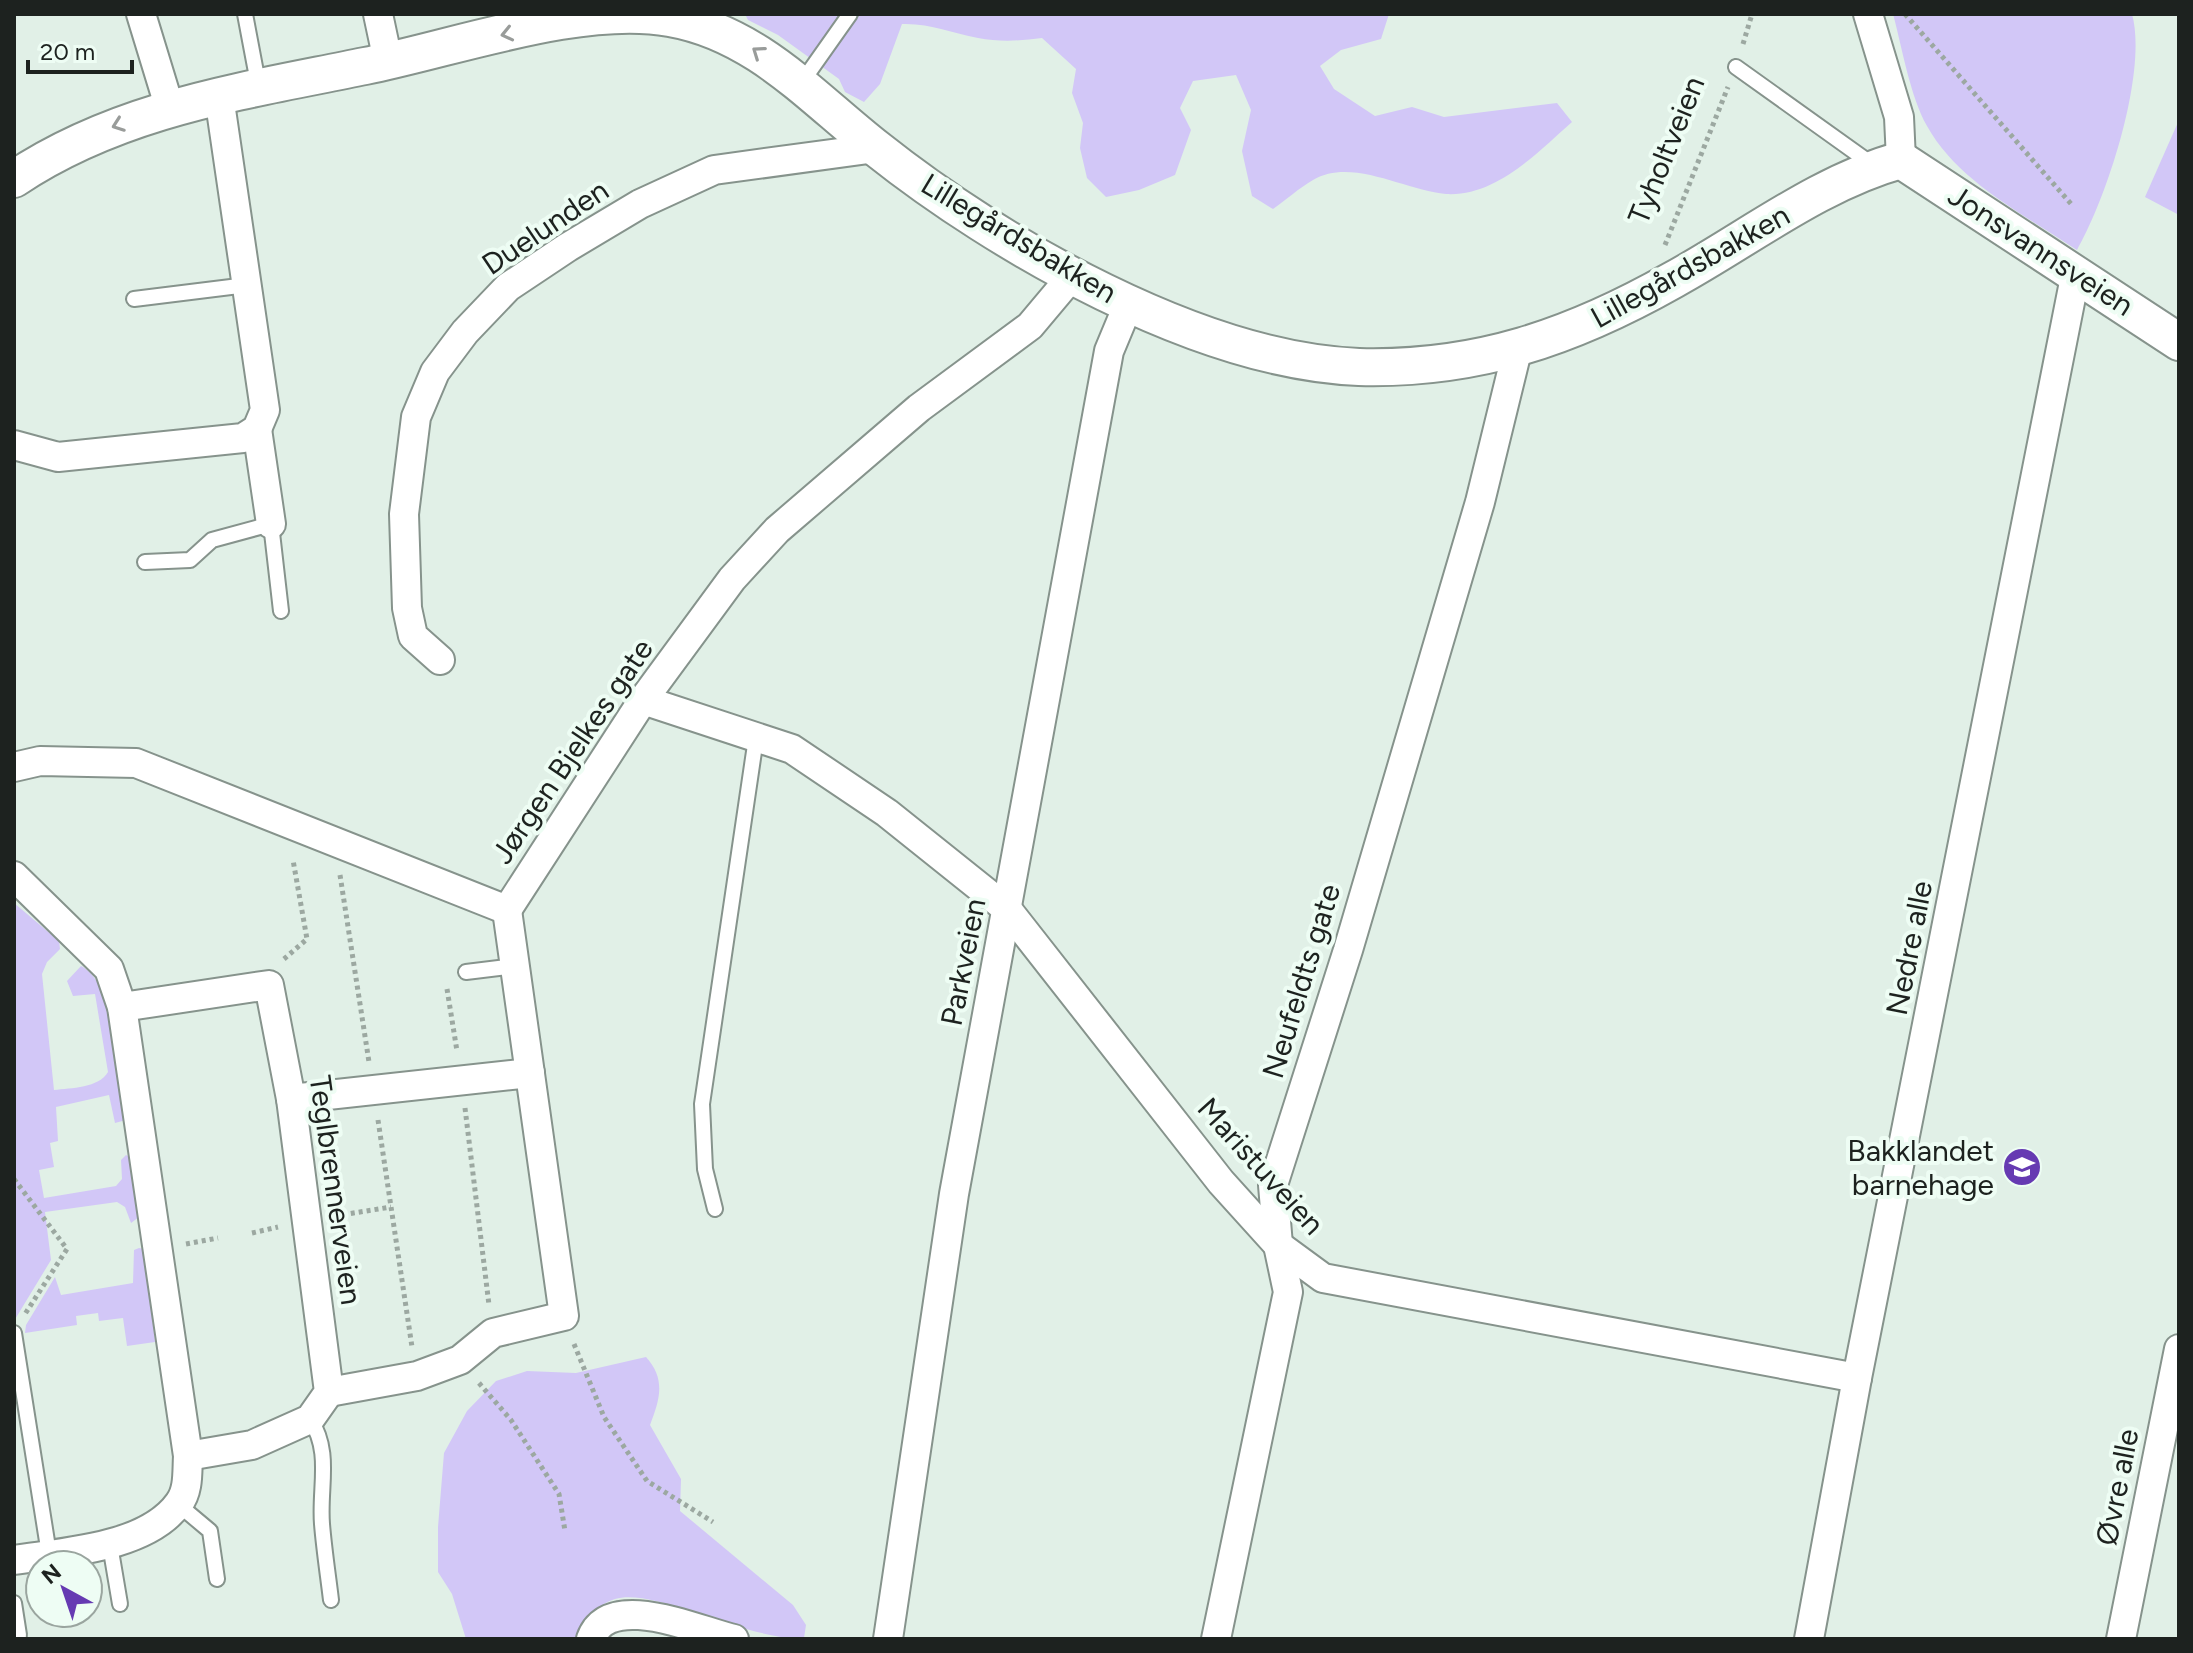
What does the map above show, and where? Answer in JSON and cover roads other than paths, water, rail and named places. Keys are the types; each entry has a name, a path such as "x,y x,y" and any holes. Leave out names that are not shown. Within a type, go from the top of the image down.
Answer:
{"street":[{"path":"141,14 170,109"},
{"path":"378,14 388,61"},
{"path":"1868,14 1899,117 1889,164"},
{"name":"Lillegårdsbakken","path":"14,179 92,135 219,96 590,15 667,17 701,26 745,44 802,82 876,148 961,208 1072,276 1177,323 1273,355 1357,367 1446,364 1517,351 1594,320 1674,280 1776,218 1889,164"},
{"path":"219,96 265,410 257,429 271,524"},
{"name":"Duelunden","path":"440,660 413,636 407,608 404,514 416,417 435,372 465,332 508,287 568,247 640,204 714,170 876,148"},
{"name":"Jonsvannsveien","path":"1889,164 2076,272 2179,342"},
{"name":"Nedre alle","path":"1809,1639 1857,1378 2076,272"},
{"name":"Jørgen Bjelkes gate","path":"14,767 40,761 136,763 507,910 643,700 732,579 777,530 919,408 1030,326 1072,276"},
{"name":"Parkveien","path":"888,1639 954,1194 1109,351 1129,303"},
{"name":"Neufeldts gate","path":"1216,1639 1288,1292 1278,1245 1273,1185 1348,950 1480,502 1517,351"},
{"path":"14,445 58,457 243,438 257,429"},
{"name":"Maristuveien","path":"643,700 792,749 887,813 1007,909 1221,1182 1278,1245 1323,1278 1857,1378"},
{"path":"14,876 109,969 122,1007 188,1456 186,1488 179,1505 146,1530 110,1545 83,1549"},
{"path":"188,1456 252,1445 310,1419 329,1392 417,1376 460,1360 493,1333 564,1316 507,910"},
{"name":"Teglbrennerveien","path":"122,1007 269,985 291,1099 329,1392"},
{"path":"291,1099 530,1073"},
{"name":"Øvre alle","path":"2121,1639 2179,1349"},
{"path":"591,1639 600,1623 623,1613 734,1639"}],"lane":[{"path":"245,14 259,88"},
{"path":"802,82 850,14"},
{"path":"1736,67 1889,164"},
{"path":"134,299 247,285"},
{"path":"145,562 190,560 212,540 271,524 281,611"},
{"path":"715,1209 705,1169 702,1104 756,738"},
{"path":"466,972 515,966"},
{"path":"18,1326 48,1549"},
{"path":"310,1419 318,1431 324,1454 322,1521 331,1600"},
{"path":"179,1505 210,1531 217,1579"},
{"path":"110,1545 120,1604"},
{"path":"14,1603 19,1635"}],"place":[{"name":"Bakklandet barnehage","path":"2022,1167"}]}
